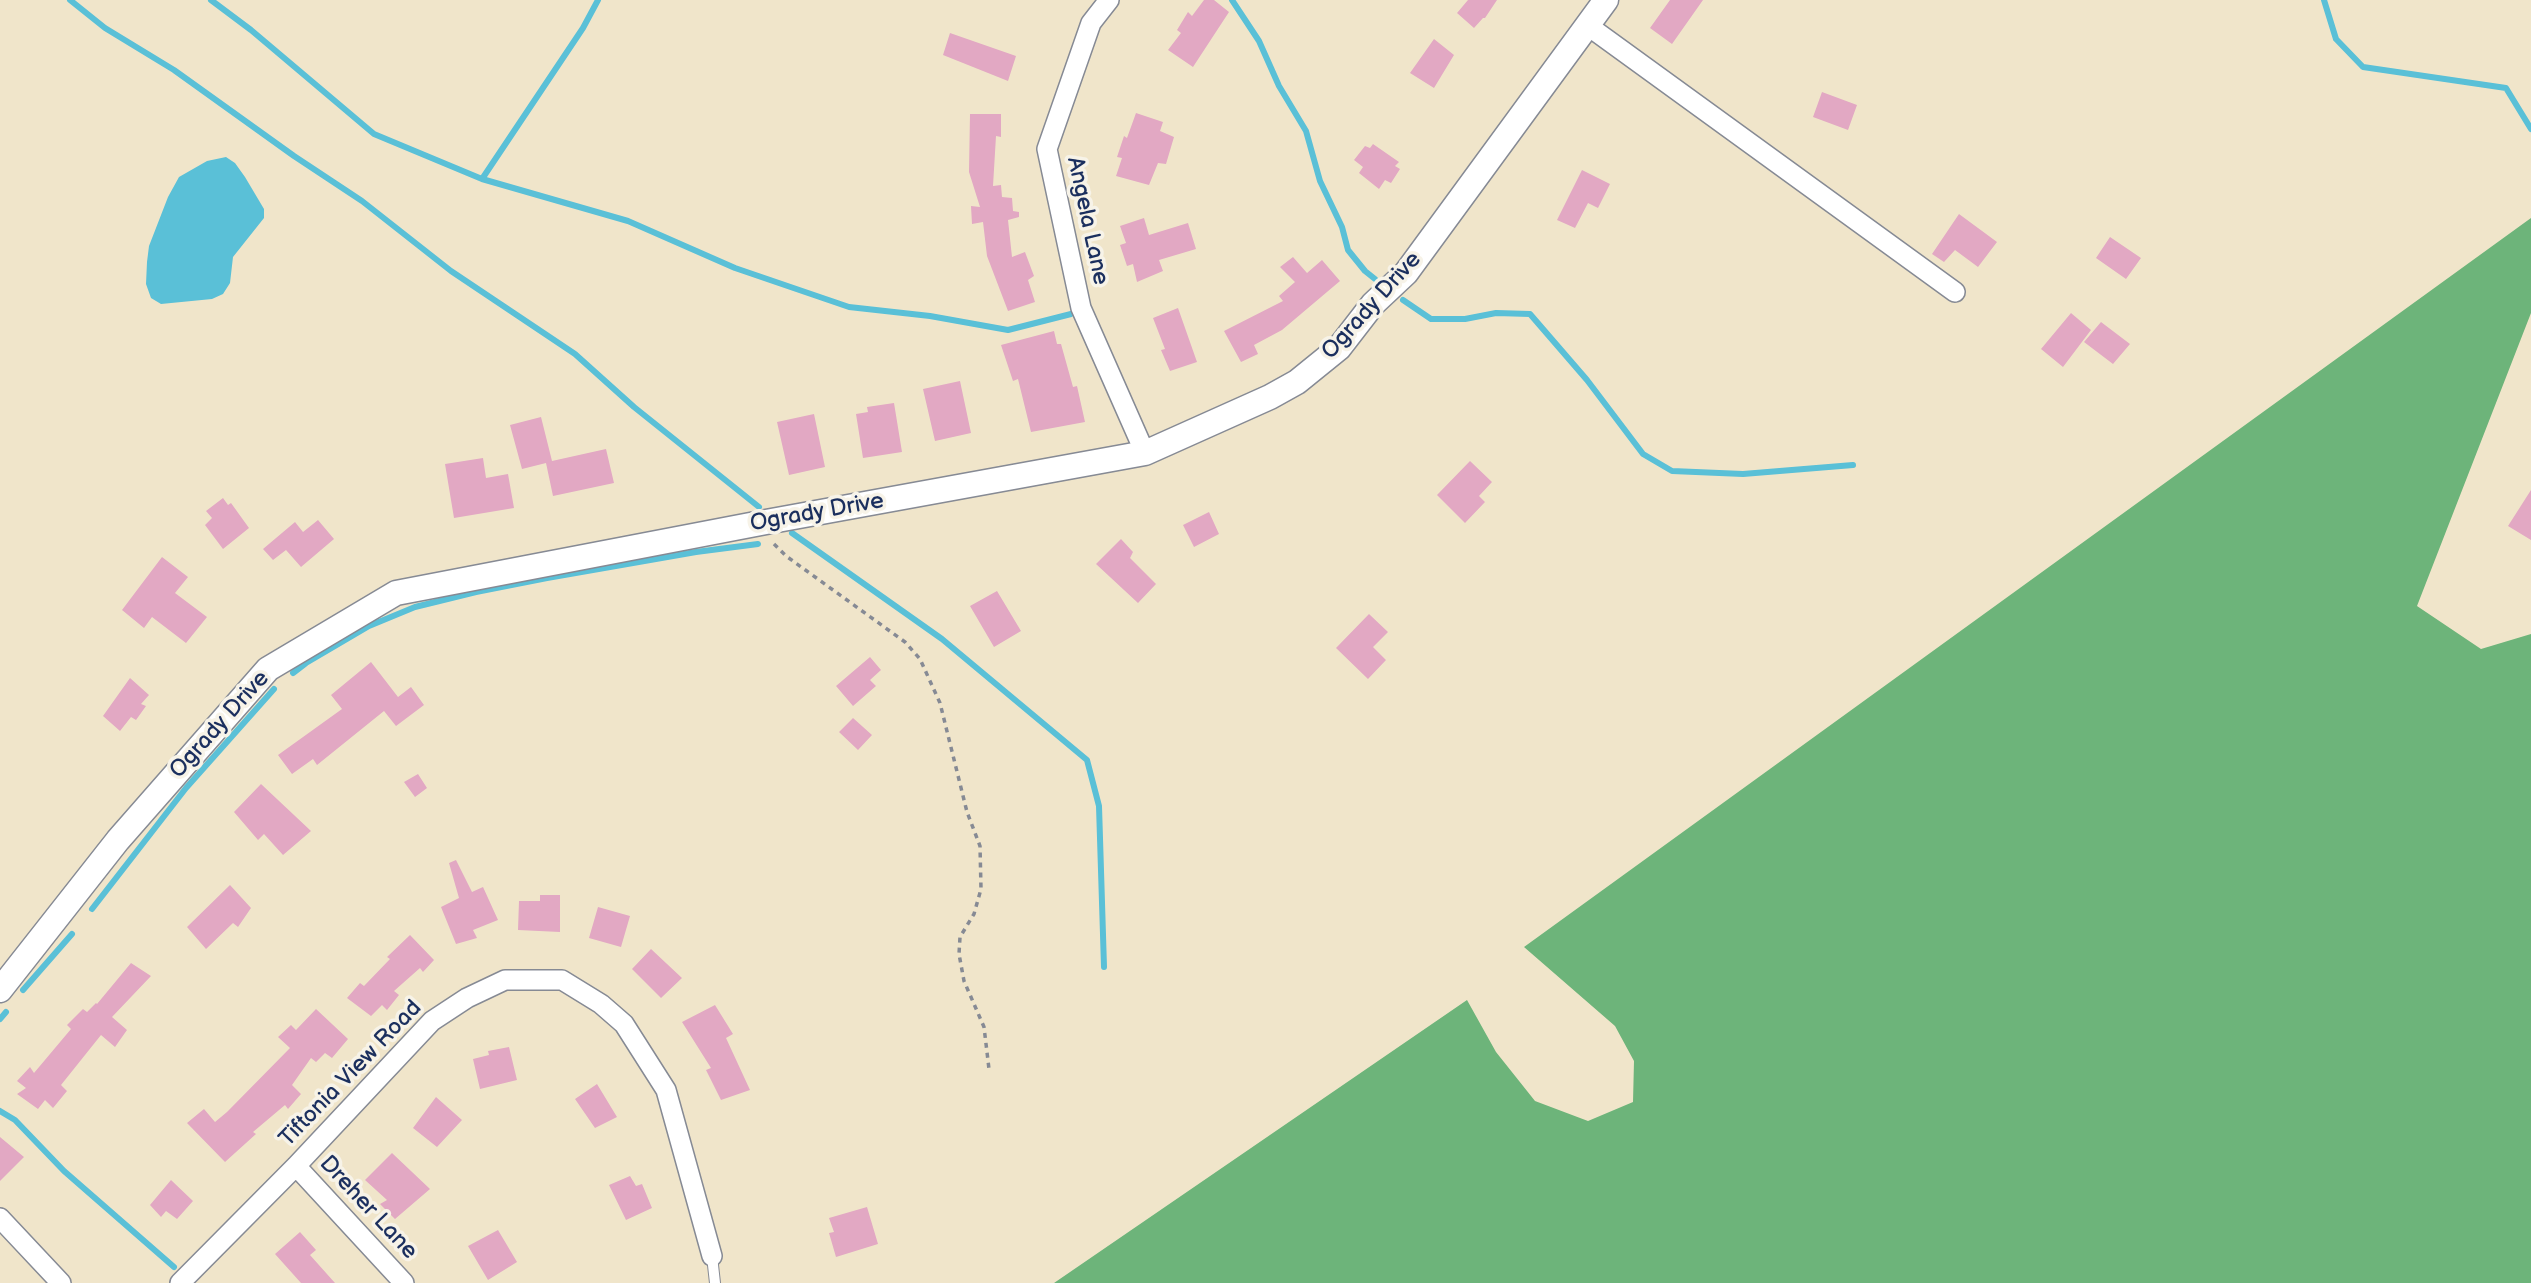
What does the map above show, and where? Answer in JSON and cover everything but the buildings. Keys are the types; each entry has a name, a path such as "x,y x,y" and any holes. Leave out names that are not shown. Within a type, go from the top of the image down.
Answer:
{"street":[{"name":"Angela Lane","path":"1109,0 1091,23 1046,149 1081,308 1145,453"},
{"name":"Ogrady Drive","path":"0,990 116,842 268,669 396,593 1145,453 1270,397 1297,382 1339,348 1373,304 1406,273 1606,0"},
{"path":"1587,25 1955,292"},
{"name":"Tiftonia View Road","path":"180,1283 296,1166 432,1021 467,998 505,980 562,980 600,1004 624,1024 666,1090 712,1256"},
{"name":"Dreher Lane","path":"296,1166 404,1283"},
{"path":"0,1218 61,1283"}],"lane":[{"path":"712,1256 715,1283"}],"path":[{"path":"766,522 773,543 786,556 905,642 920,659 940,703 967,812 980,846 981,889 974,914 960,937 959,954 964,981 984,1027 989,1069"}],"green space":[{"path":"2531,218 2531,313 2417,606 2481,649 2531,634 2531,1283 1054,1283 1467,1000 1496,1052 1535,1101 1588,1121 1633,1102 1634,1061 1615,1026 1524,947"}],"water":[{"path":"226,157 235,163 245,177 264,209 264,218 233,257 230,283 223,294 212,299 161,304 151,298 146,284 147,262 149,246 168,197 179,177 207,161"}],"waterway":[{"path":"70,0 105,28 174,70 362,201 451,271 575,354 634,407 759,507"},
{"path":"211,0 251,30 374,134 482,179 583,28 598,0"},
{"path":"1232,0 1259,41 1279,86 1306,131 1320,181 1342,227 1348,250 1375,279"},
{"path":"2324,0 2336,39 2363,67 2506,88 2531,129"},
{"path":"482,179 628,221 735,268 849,307 930,316 1008,330 1071,314"},
{"path":"1403,300 1431,319 1465,319 1496,313 1530,314 1587,380 1643,454 1672,471 1743,474 1853,465"},
{"path":"792,533 942,639 1087,760 1099,806 1104,967"},
{"path":"293,673 369,626 415,607 547,578 758,544"},
{"path":"92,909 186,788 274,689"},
{"path":"23,990 72,934"},
{"path":"0,1019 6,1012"},
{"path":"0,1111 15,1120 64,1171 174,1267"}]}
